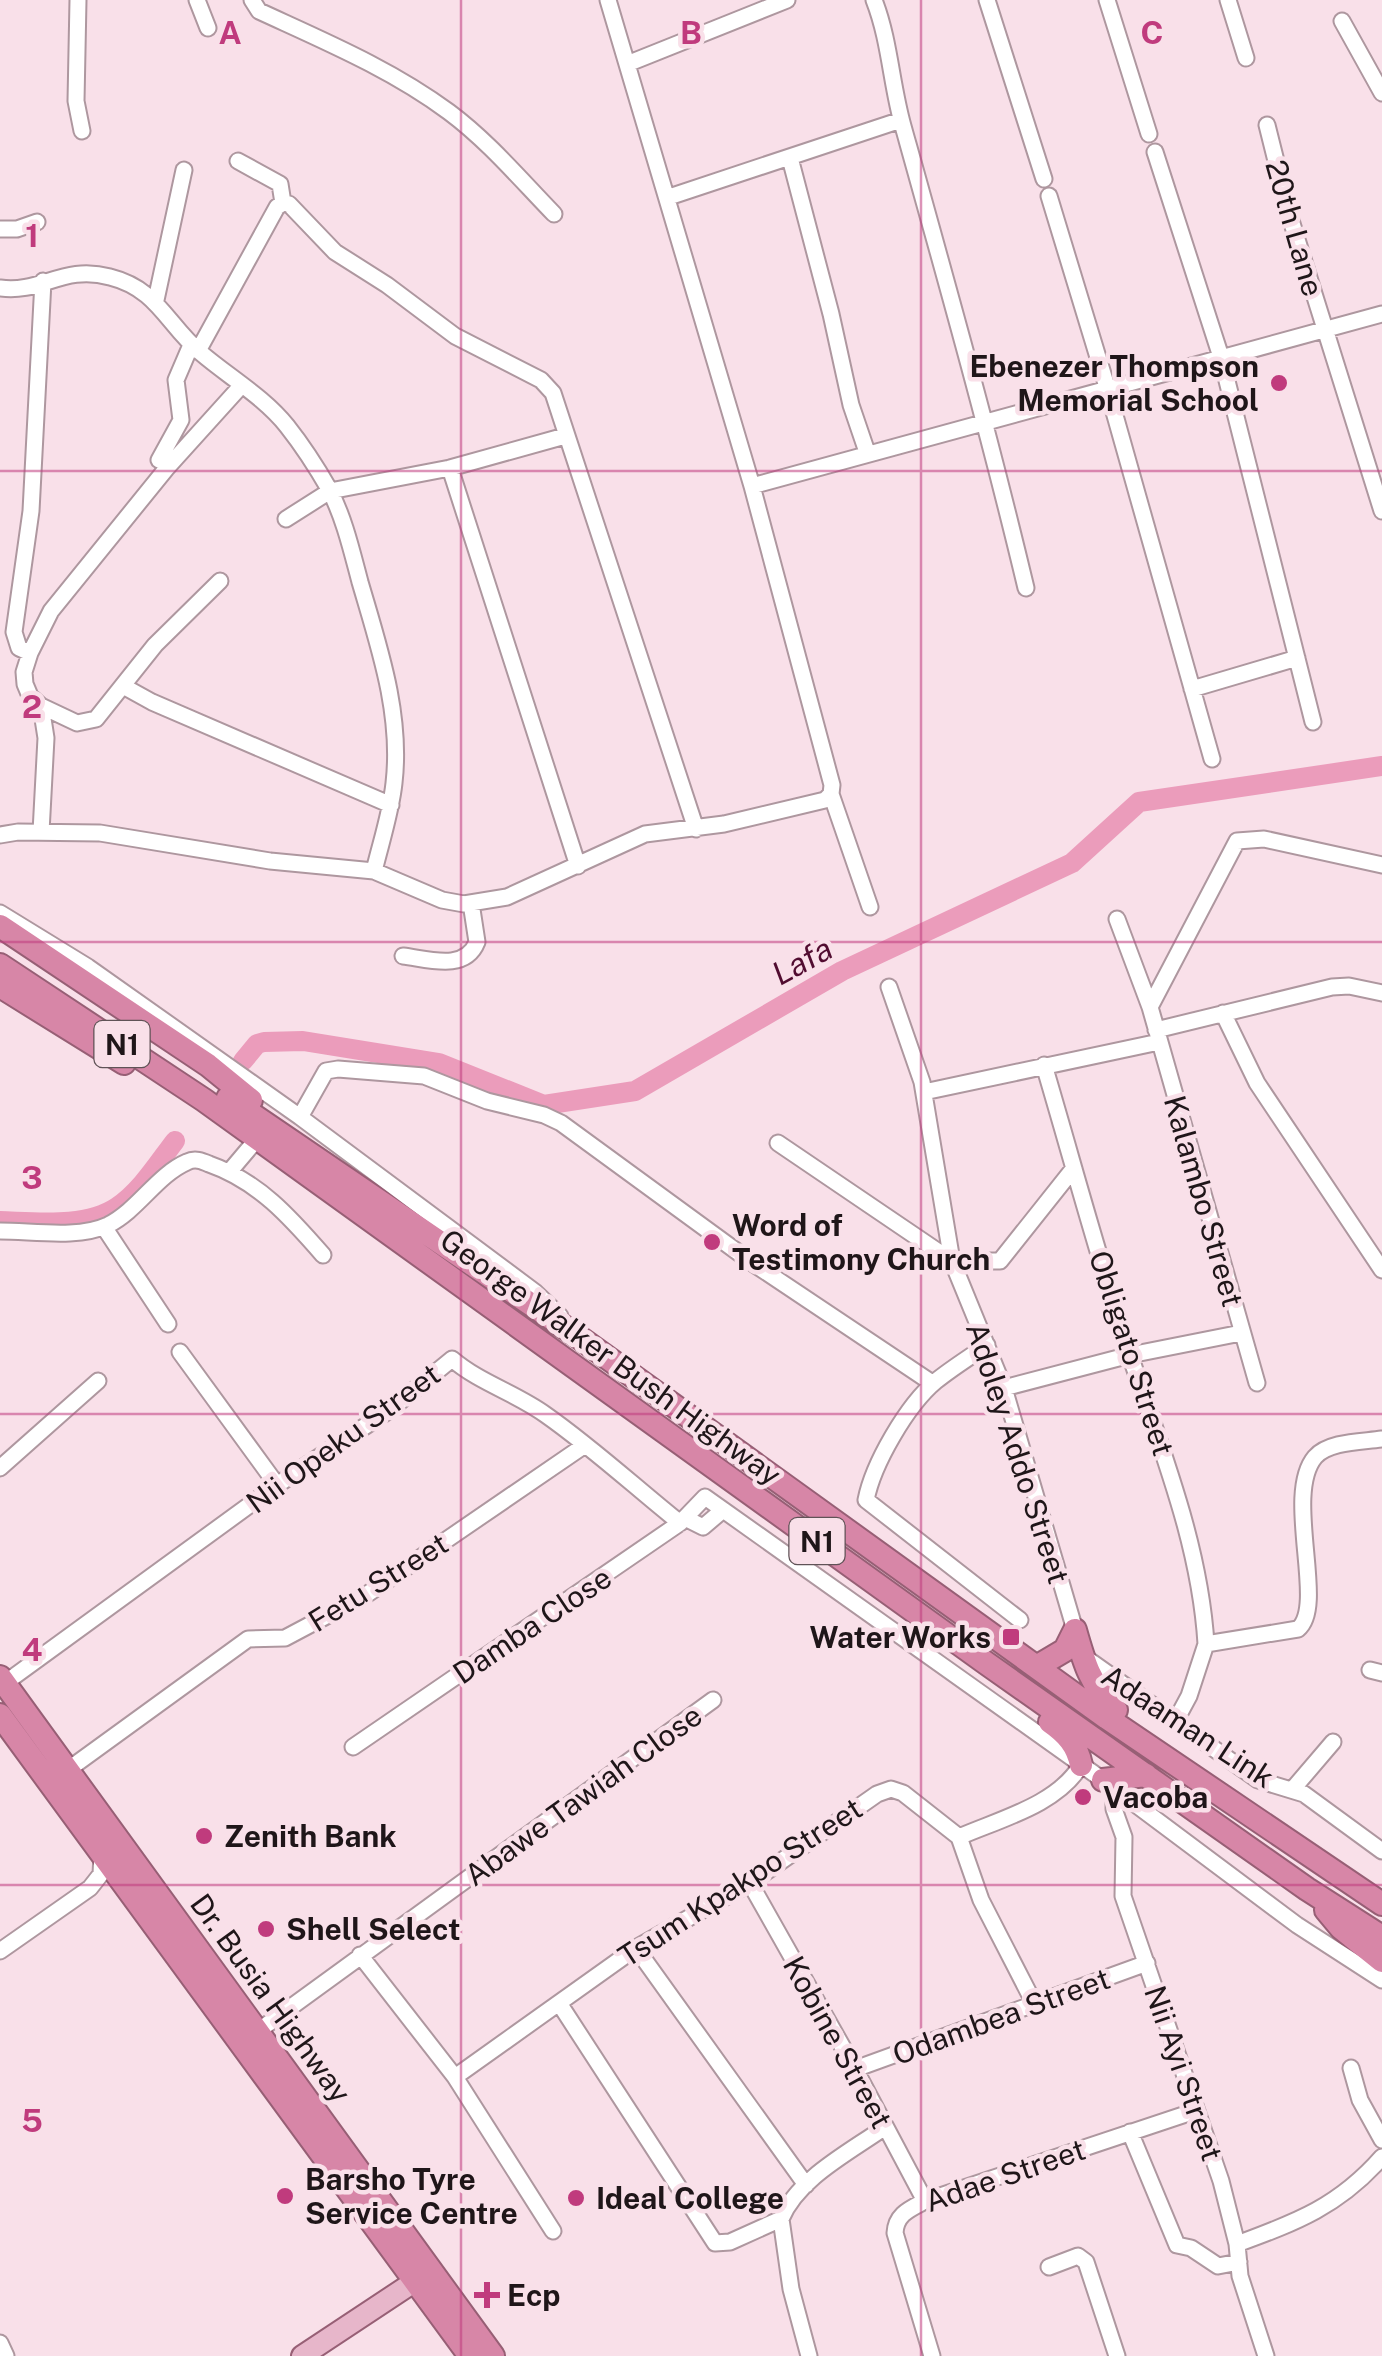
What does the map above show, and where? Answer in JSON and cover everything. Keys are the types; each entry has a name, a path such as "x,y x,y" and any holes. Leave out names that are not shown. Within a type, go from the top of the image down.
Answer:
{"highway":[{"name":"N1","path":"0,926 208,1065 375,1199"},
{"name":"George Walker Bush Highway","path":"0,946 576,1335 857,1540 1382,1904"},
{"name":"George Walker Bush Highway","path":"0,965 134,1051 986,1663 1307,1889 1382,1937"},
{"path":"0,986 198,1109 249,1133"},
{"path":"1038,1666 1065,1650 1076,1630"},
{"path":"1076,1630 1087,1673 1099,1694 1228,1791 1253,1817"},
{"path":"986,1663 1005,1690 1068,1736 1081,1765"},
{"name":"Dr. Busia Highway","path":"2,1680 258,2031 420,2271 470,2356"},
{"name":"Dr. Busia Highway","path":"0,1715 420,2271 493,2356"},
{"path":"1109,1785 1146,1775"},
{"path":"1307,1889 1341,1928 1382,1961"}],"main road":[{"path":"302,2356 420,2271"}],"street":[{"path":"78,0 75,90 82,130"},
{"path":"197,0 208,28"},
{"path":"252,0 259,11 364,60 447,110 500,157 554,214"},
{"path":"608,0 752,486 827,766 831,794 870,908"},
{"path":"627,64 784,0"},
{"path":"874,0 886,38 901,120 986,421 1026,588"},
{"path":"988,0 1044,179"},
{"path":"1108,0 1150,134"},
{"path":"1228,0 1246,58"},
{"path":"1342,21 1382,93"},
{"path":"669,198 901,120"},
{"name":"20th Lane","path":"1267,126 1290,217 1382,511"},
{"path":"1155,152 1222,357 1313,722"},
{"path":"790,158 851,405 868,452"},
{"path":"238,161 280,184 283,203"},
{"path":"156,300 184,170"},
{"path":"1050,196 1212,759"},
{"path":"158,460 181,420 176,380 277,207 288,204 335,252 387,284 455,336 548,385 554,393 696,828"},
{"path":"0,229 17,229 38,222"},
{"path":"0,288 28,288 82,272 113,277 156,300 195,348 286,424 330,491 388,682 395,747 391,805 374,871"},
{"path":"30,653 18,648 14,632 31,511 44,281"},
{"path":"752,486 1382,314"},
{"path":"220,581 156,646 96,718 87,723 77,722 41,706 30,696 24,684 30,653 51,611 166,468 241,386"},
{"path":"286,519 330,491 450,468 565,436"},
{"path":"450,468 578,866"},
{"path":"1192,689 1297,658"},
{"path":"123,686 391,805"},
{"path":"41,706 46,738 41,832"},
{"path":"0,835 100,833 270,861 374,871 442,900 471,902 507,897 644,834 696,828 826,800 831,794"},
{"path":"1150,1007 1234,843 1264,840 1382,864"},
{"path":"402,956 455,962 465,958 477,942 471,902"},
{"name":"George Walker Bush Highway","path":"0,913 88,967 300,1117 535,1292 576,1335"},
{"name":"Kalambo Street","path":"1004,1388 1130,1355 1242,1333 1150,1007 1117,920"},
{"path":"924,1092 1158,1036 1223,1013 1332,987 1349,986 1382,993"},
{"name":"Adoley Addo Street","path":"889,987 910,1039 924,1092 952,1262 1004,1388 1076,1630"},
{"path":"1223,1013 1257,1083 1382,1270"},
{"name":"Obligato Street","path":"1044,1065 1130,1355 1178,1498 1204,1603 1206,1644"},
{"path":"300,1117 326,1071 338,1068 424,1076 487,1101 544,1115 561,1123 754,1264 932,1383"},
{"path":"230,1171 249,1133"},
{"path":"778,1143 952,1262 1000,1261 1074,1168"},
{"path":"0,1231 84,1231 104,1226 125,1214 190,1160 230,1171 274,1200 323,1255"},
{"path":"104,1226 168,1324"},
{"path":"1242,1333 1257,1383"},
{"path":"986,1345 932,1383 888,1444 871,1475 866,1500 1020,1620"},
{"path":"180,1352 277,1485"},
{"name":"Nii Opeku Street","path":"2,1680 277,1485 391,1410 452,1359 476,1377 520,1397 682,1520"},
{"path":"0,1468 98,1381"},
{"path":"1175,1722 1189,1696 1206,1644 1298,1629 1305,1624 1309,1606 1303,1536 1305,1480 1316,1456 1334,1446 1382,1439"},
{"name":"Fetu Street","path":"69,1769 248,1638 285,1638 366,1595 585,1445"},
{"name":"Damba Close","path":"353,1747 682,1520 705,1497 723,1510"},
{"path":"682,1520 702,1528 723,1510 1109,1785 1297,1926 1382,1980"},
{"name":"Adaaman Link","path":"1083,1656 1258,1780 1292,1790 1333,1742"},
{"name":"Abawe Tawiah Close","path":"258,2031 713,1700"},
{"path":"1035,2005 982,1900 958,1837 1055,1794 1070,1782 1081,1765"},
{"name":"Nii Ayi Street","path":"1109,1785 1124,1837 1123,1896 1221,2181 1238,2244 1240,2276 1266,2356"},
{"name":"Tsum Kpakpo Street","path":"455,2077 636,1948 750,1884 877,1794 892,1789 903,1793 958,1837"},
{"path":"1292,1790 1304,1794 1382,1851"},
{"path":"0,1952 90,1888 101,1874 102,1855"},
{"name":"Kobine Street","path":"750,1884 925,2201"},
{"path":"636,1948 806,2185"},
{"path":"360,1955 455,2077 553,2231"},
{"name":"Odambea Street","path":"855,2069 1147,1964"},
{"path":"558,2002 710,2240 722,2245 781,2218"},
{"path":"1351,2068 1360,2100 1382,2140"},
{"name":"Adae Street","path":"932,2356 895,2233 896,2222 903,2213 925,2201 1195,2111"},
{"path":"809,2356 791,2289 781,2218 786,2205 806,2185 885,2127"},
{"path":"1130,2132 1177,2245 1191,2248 1218,2266 1239,2262"},
{"path":"1238,2244 1306,2219 1343,2196 1380,2164"},
{"path":"1049,2266 1078,2256 1086,2262 1116,2356"},
{"path":"0,2343 6,2356"}],"waterway":[{"name":"Lafa","path":"243,1061 257,1044 303,1041 439,1063 544,1105 635,1091 842,971 1072,863 1139,802 1382,766"},
{"path":"0,1221 60,1222 105,1214 134,1193 175,1141"}],"place":[{"name":"Ebenezer Thompson Memorial School","path":"1279,383"},
{"name":"Word of Testimony Church","path":"712,1242"},
{"name":"Water Works","path":"1011,1637"},
{"name":"Vacoba","path":"1083,1797"},
{"name":"Zenith Bank","path":"204,1836"},
{"name":"Shell Select","path":"266,1929"},
{"name":"Barsho Tyre Service Centre","path":"285,2196"},
{"name":"Ideal College","path":"576,2198"},
{"name":"Ecp","path":"487,2295"}]}
